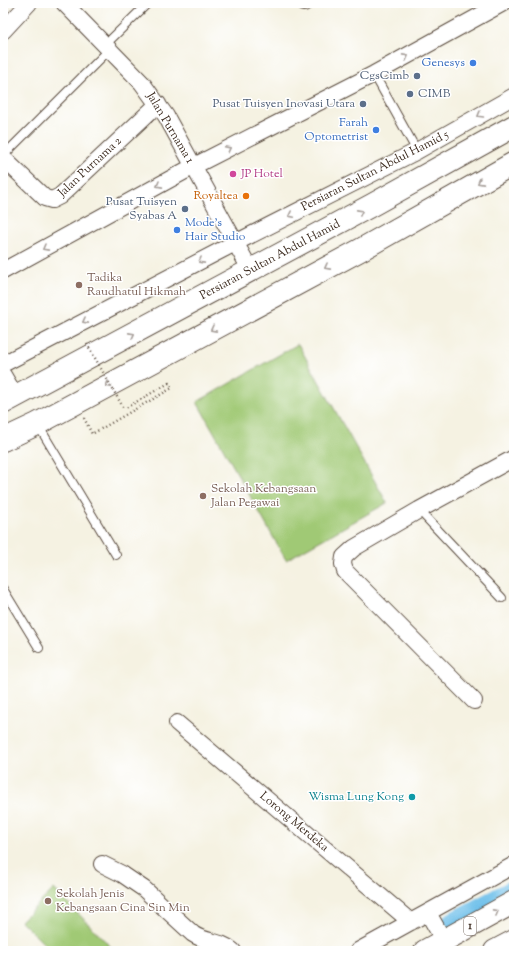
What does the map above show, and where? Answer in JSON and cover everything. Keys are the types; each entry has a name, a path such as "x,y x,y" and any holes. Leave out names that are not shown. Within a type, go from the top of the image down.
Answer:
{"main road":[{"name":"Persiaran Sultan Abdul Hamid","path":"10,400 513,129"},
{"path":"3,440 37,424 362,249 514,163"},
{"name":"1","path":"425,951 514,902"},
{"path":"495,951 514,941"}],"street":[{"path":"3,31 29,3"},
{"name":"Jalan Purnama 1","path":"64,3 142,83 158,104 194,166 251,271"},
{"path":"3,271 194,166 374,74 504,3"},
{"name":"Persiaran Sultan Abdul Hamid 5","path":"3,364 235,243 418,151 514,96"},
{"name":"Jalan Purnama 2","path":"3,157 45,198 52,200 60,196 158,104"},
{"path":"3,375 10,400"},
{"path":"474,701 346,571 343,564 344,557 354,548 419,510 514,458"},
{"name":"Lorong Merdeka","path":"177,723 411,922"},
{"path":"102,864 122,874 144,889 199,938 218,942 233,951"},
{"path":"358,951 514,865"},
{"path":"428,912 444,941"}],"lane":[{"path":"3,157 148,3"},
{"path":"374,74 418,151"},
{"path":"37,424 116,555"},
{"path":"419,510 502,598"},
{"path":"3,589 38,648"}],"path":[{"path":"75,403 92,434 172,388 169,384 124,409 87,344"}],"green space":[{"path":"298,344 387,503 286,560 197,402"},
{"path":"54,889 115,951 51,951 21,921"}],"waterway":[{"path":"450,921 514,887"}],"place":[{"name":"Genesys","path":"473,63"},
{"name":"CgsCimb","path":"417,76"},
{"name":"CIMB","path":"410,94"},
{"name":"Pusat Tuisyen Inovasi Utara","path":"363,104"},
{"name":"Farah Optometrist","path":"376,130"},
{"name":"JP Hotel","path":"233,174"},
{"name":"Royaltea","path":"246,196"},
{"name":"Pusat Tuisyen Syabas A","path":"185,209"},
{"name":"Mode's Hair Studio","path":"177,230"},
{"name":"Tadika Raudhatul Hikmah","path":"79,285"},
{"name":"Sekolah Kebangsaan Jalan Pegawai","path":"203,496"},
{"name":"Wisma Lung Kong","path":"412,797"},
{"name":"Sekolah Jenis Kebangsaan Cina Sin Min","path":"48,901"}]}
